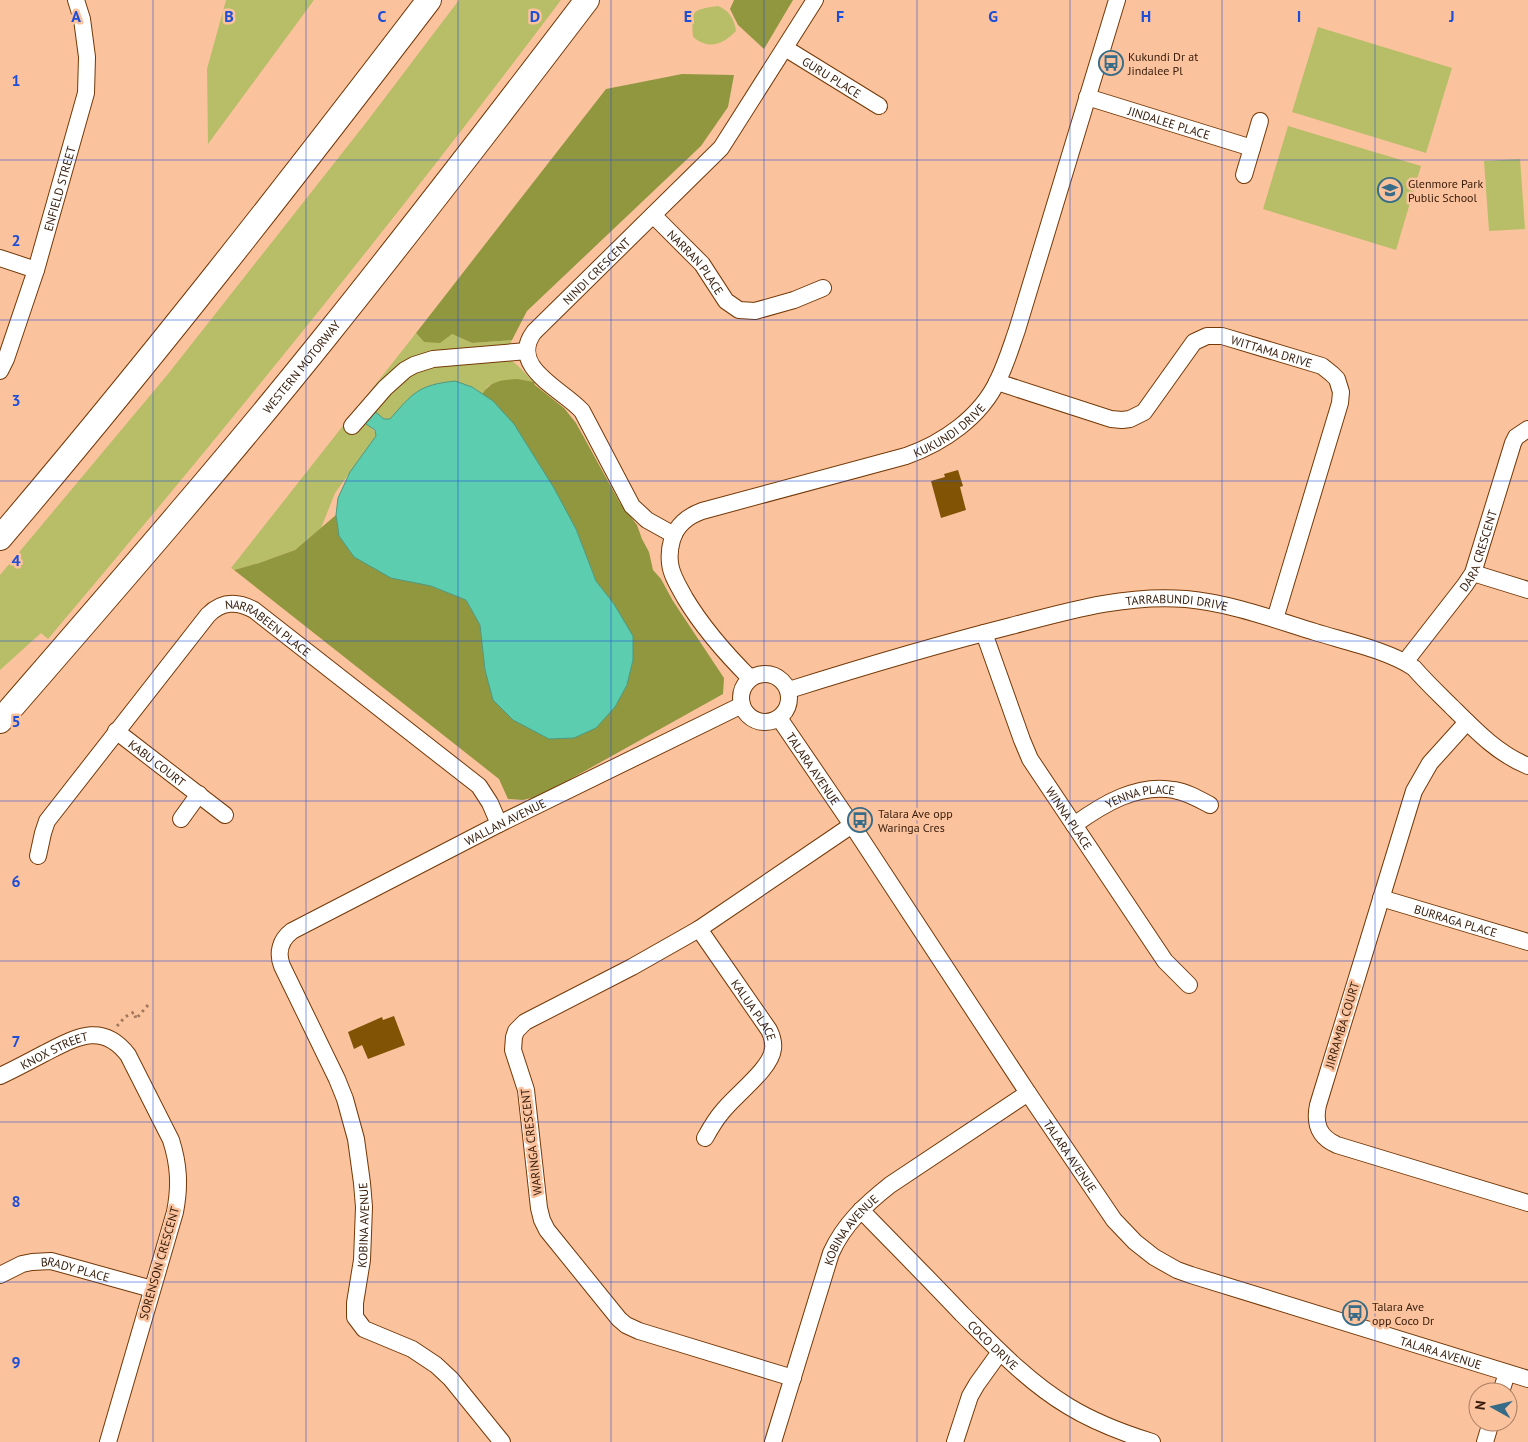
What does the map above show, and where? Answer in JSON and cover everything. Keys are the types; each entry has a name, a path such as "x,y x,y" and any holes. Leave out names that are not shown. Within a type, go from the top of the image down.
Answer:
{"highway":[{"path":"0,538 178,322 284,189 429,0"},
{"name":"WESTERN MOTORWAY","path":"0,721 207,481 325,337 473,151 587,0"}],"street":[{"name":"ENFIELD STREET","path":"0,371 8,355 36,270 86,93 86,50 82,19 76,0"},
{"name":"NINDI CRESCENT","path":"526,351 534,332 724,145 815,0"},
{"name":"KUKUNDI DRIVE","path":"674,535 684,522 697,513 926,448 950,435 988,397 998,382 1017,330 1117,0"},
{"name":"GURU PLACE","path":"785,48 879,106"},
{"name":"JINDALEE PLACE","path":"1087,97 1252,148"},
{"path":"1244,175 1260,121"},
{"name":"NARRAN PLACE","path":"653,214 702,264 726,302 735,308 755,311 794,300 823,288"},
{"path":"0,258 36,270"},
{"name":"WITTAMA DRIVE","path":"998,382 1112,419 1122,420 1144,412 1189,348 1201,338 1207,336 1222,336 1322,366 1332,374 1340,386 1342,397 1275,619"},
{"path":"352,426 385,388 405,370 414,365 439,358 526,351 531,365 536,371 573,400 582,411 632,506 647,520 674,535 670,563 677,583 707,632 750,678"},
{"name":"DARA CRESCENT","path":"1405,662 1466,585 1473,573 1513,443 1516,437 1528,429"},
{"path":"1473,573 1528,590"},
{"name":"TARRABUNDI DRIVE","path":"789,690 984,633 1080,608 1148,598 1174,598 1228,606 1275,619 1383,653 1405,662 1414,668 1492,745 1528,766"},
{"name":"NARRABEEN PLACE","path":"38,856 47,821 116,730 208,615 214,609 231,603 254,610 479,786 490,803 499,824"},
{"name":"WINNA PLACE","path":"984,633 1027,754 1165,961 1189,985"},
{"path":"757,674 772,674 785,683 789,690 790,698 785,713 772,721 764,722 750,718 742,705 742,691 750,678 757,674"},
{"name":"WALLAN AVENUE","path":"279,951 284,939 292,931 499,824 742,705"},
{"name":"TALARA AVENUE","path":"779,718 1114,1220 1135,1242 1154,1257 1191,1276 1528,1379"},
{"name":"JIRRAMBA COURT","path":"1467,722 1430,763 1418,782 1318,1106 1316,1121 1322,1135 1337,1145 1528,1203"},
{"name":"KABU COURT","path":"116,730 225,814"},
{"name":"YENNA PLACE","path":"1074,825 1105,804 1136,792 1158,788 1183,792 1210,804"},
{"name":"KABU COURT","path":"181,819 199,794"},
{"name":"WARINGA CRESCENT","path":"793,1378 639,1332 619,1319 547,1230 540,1215 526,1090 512,1050 512,1043 516,1031 525,1022 632,967 699,929 852,826"},
{"name":"BURRAGA PLACE","path":"1381,898 1528,942"},
{"name":"KALUA PLACE","path":"699,929 773,1038 773,1050 767,1063 722,1111 705,1138"},
{"name":"KOBINA AVENUE","path":"279,951 282,966 337,1079 345,1099 356,1139 364,1207 362,1260 355,1303 355,1317 364,1329 412,1349 436,1365 450,1379 502,1442"},
{"name":"KNOX STREET","path":"0,1076 80,1036 97,1036 110,1040"},
{"name":"SORENSON CRESCENT","path":"108,1442 175,1212 179,1188 178,1166 171,1140 128,1055 122,1048 110,1040"},
{"name":"KOBINA AVENUE","path":"774,1442 831,1253 846,1227 861,1210 890,1185 1028,1093"},
{"name":"COCO DRIVE","path":"861,1210 1000,1352 1034,1383 1069,1407 1115,1430 1143,1441"},
{"name":"BRADY PLACE","path":"0,1275 12,1268 27,1263 51,1261 152,1289"},
{"path":"954,1442 970,1396 1000,1352"},
{"path":"1504,1382 1507,1372"}],"path":[{"path":"110,1040 119,1023 125,1017 134,1012 136,1019 148,1005"}],"green space":[{"path":"226,0 314,0 208,144 207,69"},
{"path":"459,0 561,0 373,243 245,402 48,639 41,633 0,670 0,575 168,374 365,124"},
{"path":"734,0 793,0 764,49 738,25 730,9"},
{"path":"718,6 730,15 736,31 726,40 710,45 704,44 693,37 693,16 698,10"},
{"path":"1318,27 1452,68 1426,153 1292,112"},
{"path":"682,74 734,75 728,107 701,146 527,311 512,340 472,343 452,334 440,343 424,342 416,333 606,89"},
{"path":"1288,126 1421,166 1396,250 1263,209"},
{"path":"1520,159 1525,229 1489,231 1484,161"},
{"path":"416,333 424,342 452,334 472,343 512,340 510,345 424,357 363,422 374,431 375,438 335,493 321,528 295,550 259,563 234,570 231,568"},
{"path":"509,359 534,382 518,379 488,386 482,394 472,387 416,392 390,419 383,418 373,410 419,367"},
{"path":"518,379 534,382 535,385 564,408 576,423 620,503 637,525 649,552 653,570 661,579 673,601 724,678 723,694 540,796 523,800 508,799 499,779 234,570 295,550 336,515 339,536 391,578 431,586 466,600 480,625 485,670 614,604 596,581 576,529 493,401 482,394 494,383"}],"water":[{"path":"455,381 472,387 493,401 514,424 554,488 576,529 596,581 614,604 633,636 633,660 627,685 615,707 596,728 574,738 549,739 513,720 493,700 485,670 480,625 466,600 431,586 391,578 354,557 339,536 336,515 338,498 350,472 376,436 375,430 363,422 373,410 384,419 390,419 417,392 432,385"}],"building":[{"path":"958,470 963,486 960,487 966,510 941,518 931,481 945,477 944,474"},
{"path":"394,1016 405,1045 368,1059 362,1045 354,1049 348,1032 382,1017 383,1020"}],"place":[{"name":"Kukundi Dr at Jindalee Pl","path":"1111,63"},
{"name":"Glenmore Park Public School","path":"1390,190"},
{"name":"Talara Ave opp Waringa Cres","path":"860,820"},
{"name":"Talara Ave opp Coco Dr","path":"1355,1313"}]}
